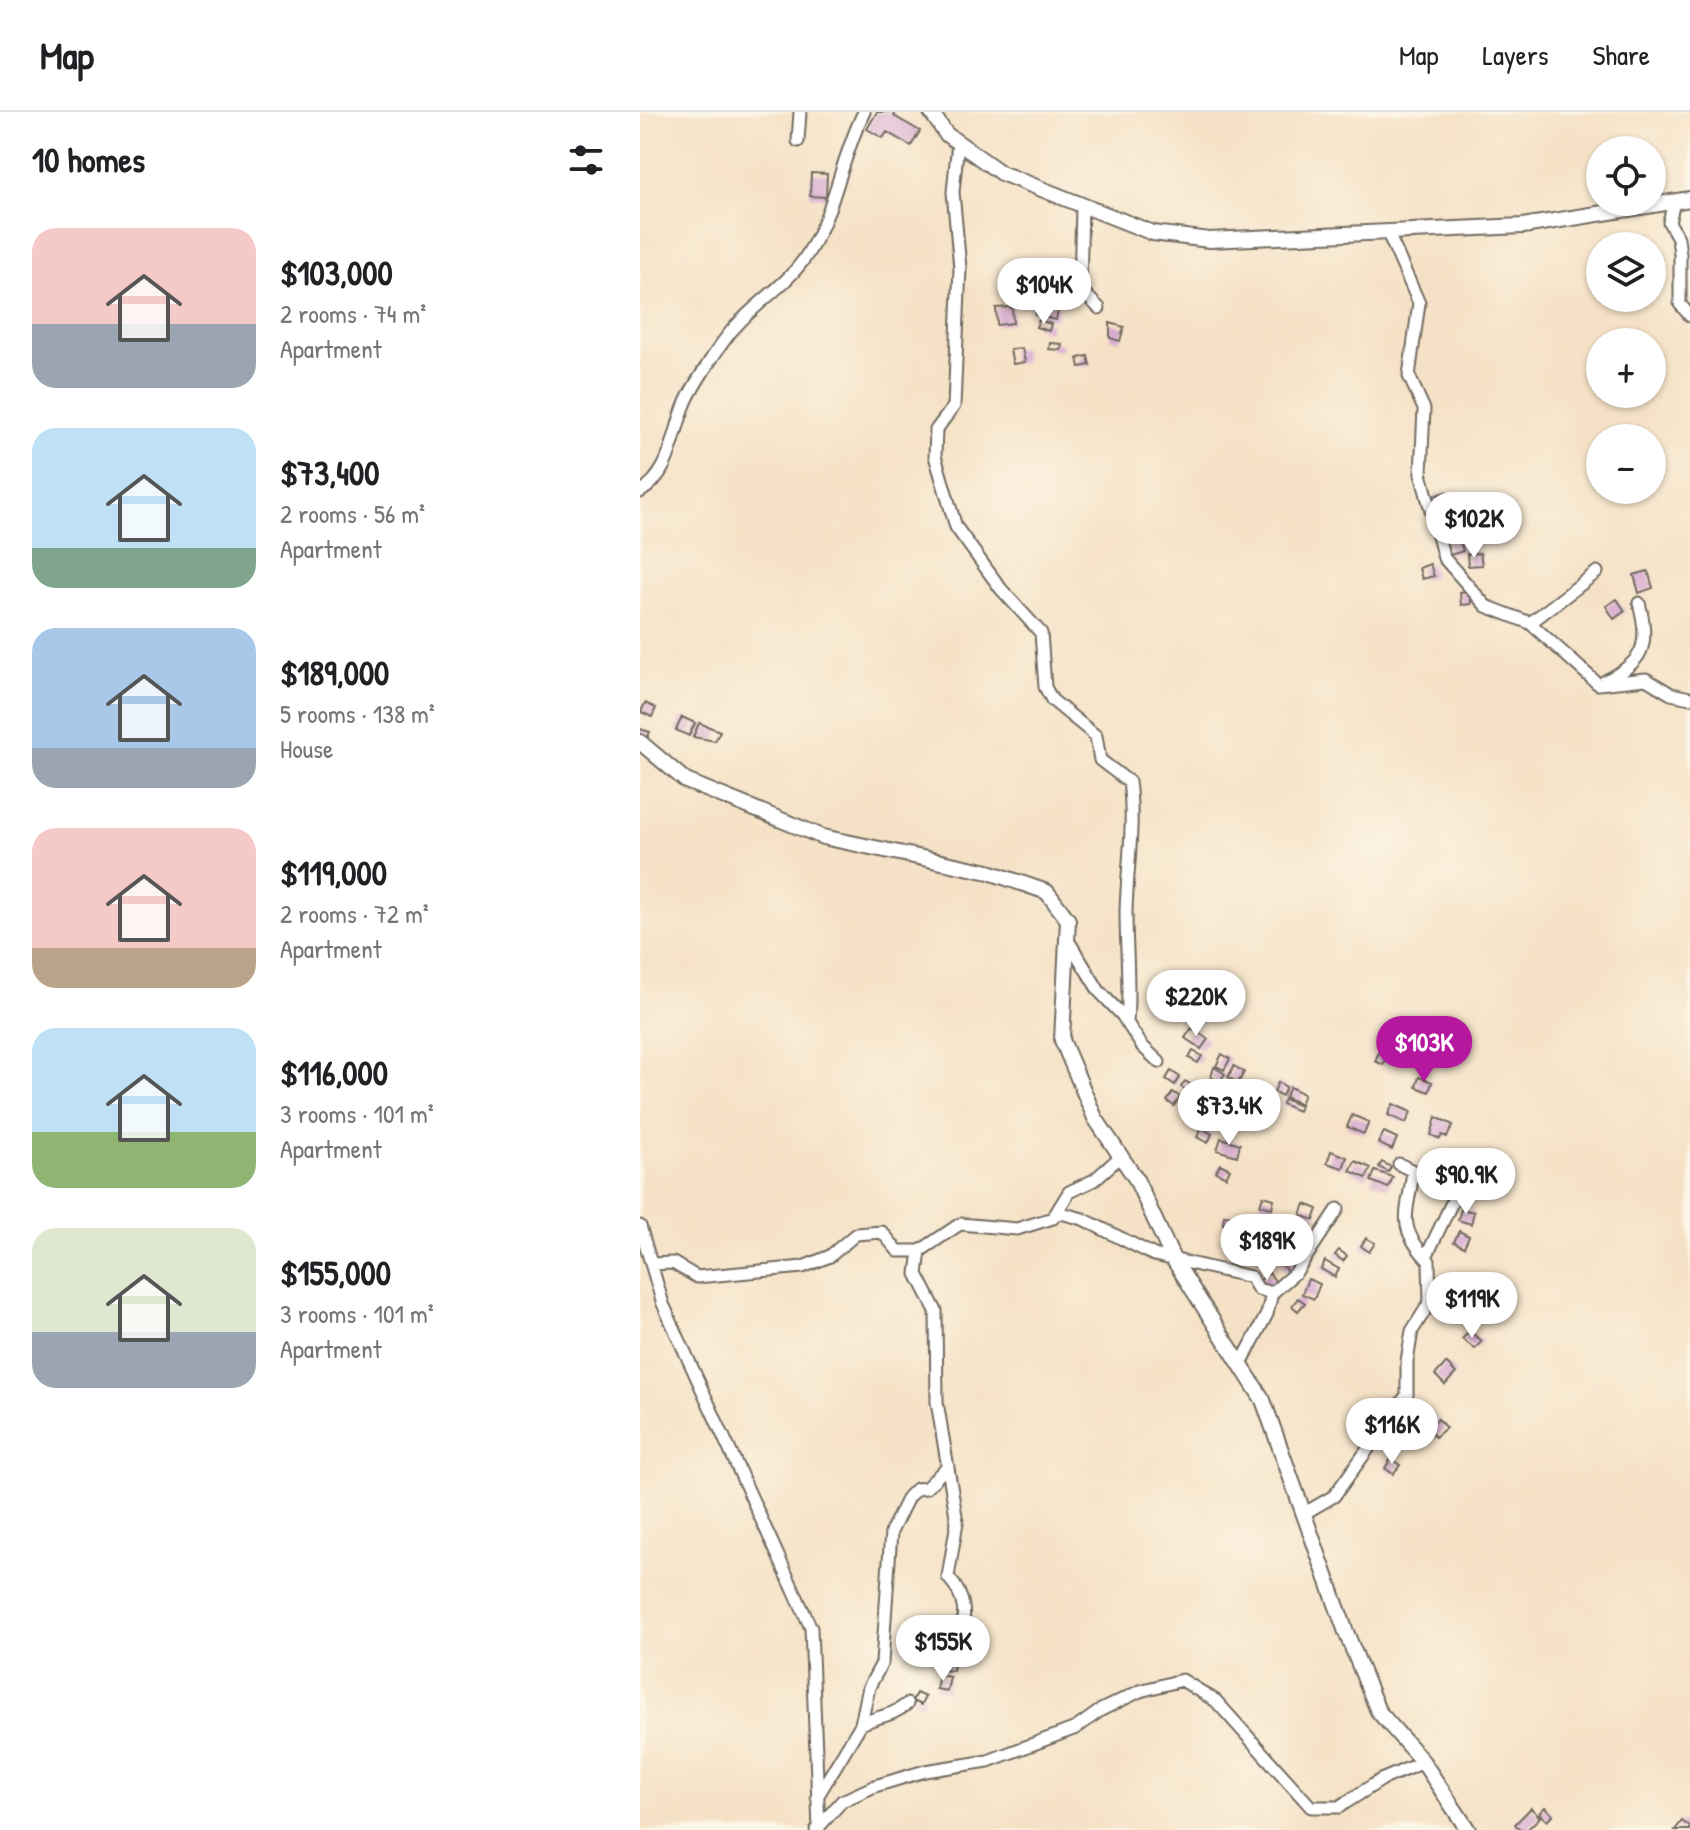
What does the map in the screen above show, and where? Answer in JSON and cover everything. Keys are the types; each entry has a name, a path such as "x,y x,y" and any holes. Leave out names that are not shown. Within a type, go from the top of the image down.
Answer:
{"street":[{"path":"798,141 800,112"},
{"path":"640,492 652,484 665,463 686,402 735,327 774,292 807,255 827,218 853,133 864,112"},
{"path":"931,112 946,134 1001,173 1153,233 1209,240 1523,226 1690,199"},
{"path":"958,142 953,192 960,268 954,406 936,430 935,456 956,527 1001,589 1041,633 1045,687 1052,700 1096,736 1100,760 1129,782 1132,804 1126,914 1127,1023"},
{"path":"1674,202 1669,222 1678,238 1680,304 1690,316"},
{"path":"1082,205 1080,289 1099,308"},
{"path":"1387,231 1419,303 1409,376 1424,409 1421,474 1444,558 1486,606 1530,623 1598,684"},
{"path":"1530,623 1597,572"},
{"path":"1598,684 1626,671 1639,656 1647,633 1639,603"},
{"path":"1598,684 1646,679 1671,694 1690,698"},
{"path":"640,742 686,781 823,837 989,872 1047,892 1068,920 1062,1040 1095,1118 1136,1179 1172,1257 1263,1400 1378,1711 1423,1762 1451,1810 1468,1830"},
{"path":"1068,940 1099,991 1142,1046 1159,1062"},
{"path":"651,1264 673,1263 697,1277 803,1267 830,1256 856,1234 882,1232 898,1251 920,1251 960,1224 1017,1229 1053,1218 1069,1192 1094,1180 1121,1156"},
{"path":"1303,1514 1334,1496 1407,1395 1407,1361 1412,1331 1430,1302 1429,1261 1409,1240 1405,1209 1413,1171 1399,1164"},
{"path":"1426,1257 1456,1194"},
{"path":"1241,1364 1267,1314 1272,1293 1296,1272 1338,1209"},
{"path":"1057,1212 1083,1219 1143,1251 1251,1277 1258,1289 1272,1293"},
{"path":"640,1229 663,1304 811,1628 818,1829"},
{"path":"920,1251 917,1274 936,1311 937,1402 957,1522 948,1577 962,1593 964,1625 960,1645"},
{"path":"817,1797 861,1724 869,1687 885,1649 884,1604 892,1551 891,1532 908,1497 916,1489 926,1488 948,1466"},
{"path":"818,1829 842,1801 875,1786 925,1771 988,1761 1076,1728 1101,1710 1140,1691 1182,1680 1216,1701 1311,1807 1339,1807 1381,1780 1423,1762"},
{"path":"861,1724 879,1716 895,1715 907,1704"}],"building":[{"path":"877,112 896,112 894,116 920,131 911,146 887,132 883,138 867,129"},
{"path":"811,173 827,174 826,197 810,196"},
{"path":"1039,301 1059,306 1056,320 1035,315"},
{"path":"1012,307 1013,323 997,325 996,308"},
{"path":"1039,320 1051,324 1049,331 1036,327"},
{"path":"1110,323 1124,327 1120,341 1110,338"},
{"path":"1050,343 1062,344 1061,350 1049,349"},
{"path":"1022,348 1025,362 1013,364 1010,350"},
{"path":"1088,356 1090,365 1080,367 1078,358"},
{"path":"1447,492 1450,504 1437,508 1434,496"},
{"path":"1458,534 1463,551 1450,555 1444,538"},
{"path":"1480,553 1482,565 1468,566 1467,554"},
{"path":"1430,564 1434,576 1422,579 1419,568"},
{"path":"1648,571 1653,588 1639,593 1634,575"},
{"path":"1470,591 1471,604 1461,605 1460,592"},
{"path":"1617,599 1625,611 1614,619 1606,606"},
{"path":"645,703 656,708 652,717 641,712"},
{"path":"682,717 695,723 689,736 676,730"},
{"path":"699,723 720,731 715,741 693,737"},
{"path":"640,729 650,732 647,739 640,737"},
{"path":"1192,1028 1208,1039 1201,1049 1185,1038"},
{"path":"1193,1051 1202,1056 1198,1063 1189,1058"},
{"path":"1379,1052 1388,1056 1383,1065 1375,1061"},
{"path":"1222,1054 1230,1059 1224,1070 1216,1066"},
{"path":"1234,1066 1244,1072 1238,1083 1228,1077"},
{"path":"1214,1067 1225,1074 1219,1082 1211,1077"},
{"path":"1171,1071 1180,1077 1175,1085 1166,1079"},
{"path":"1419,1077 1432,1082 1429,1092 1416,1087"},
{"path":"1185,1081 1193,1086 1190,1092 1181,1087"},
{"path":"1278,1082 1286,1087 1282,1096 1274,1092"},
{"path":"1290,1087 1304,1094 1300,1104 1285,1097"},
{"path":"1173,1092 1180,1097 1174,1106 1167,1101"},
{"path":"1224,1096 1236,1103 1231,1112 1219,1106"},
{"path":"1284,1099 1300,1106 1298,1111 1282,1104"},
{"path":"1393,1104 1411,1112 1406,1123 1388,1115"},
{"path":"1352,1115 1369,1122 1364,1134 1347,1127"},
{"path":"1436,1117 1453,1125 1447,1137 1442,1135 1440,1139 1431,1135"},
{"path":"1202,1128 1212,1134 1208,1143 1197,1137"},
{"path":"1384,1132 1397,1138 1392,1150 1378,1143"},
{"path":"1221,1138 1240,1144 1237,1156 1217,1150"},
{"path":"1331,1151 1347,1157 1343,1168 1327,1163"},
{"path":"1444,1159 1456,1162 1454,1172 1441,1169"},
{"path":"1355,1161 1371,1168 1366,1178 1350,1171"},
{"path":"1382,1162 1391,1167 1388,1172 1379,1167"},
{"path":"1220,1164 1230,1169 1226,1177 1216,1172"},
{"path":"1426,1169 1440,1172 1437,1185 1423,1182"},
{"path":"1375,1171 1393,1177 1388,1188 1371,1181"},
{"path":"1460,1178 1469,1182 1465,1189 1457,1185"},
{"path":"1263,1196 1274,1199 1272,1208 1260,1205"},
{"path":"1305,1204 1318,1209 1314,1220 1301,1215"},
{"path":"1461,1209 1474,1212 1471,1224 1458,1220"},
{"path":"1224,1215 1242,1217 1241,1226 1223,1224"},
{"path":"1303,1222 1312,1226 1309,1234 1300,1231"},
{"path":"1459,1231 1469,1236 1464,1247 1454,1242"},
{"path":"1268,1232 1278,1238 1272,1247 1262,1240"},
{"path":"1366,1238 1375,1243 1369,1252 1361,1246"},
{"path":"1339,1250 1347,1256 1343,1261 1335,1255"},
{"path":"1291,1256 1297,1264 1287,1272 1281,1263"},
{"path":"1325,1261 1339,1269 1335,1277 1321,1269"},
{"path":"1269,1273 1276,1282 1265,1291 1258,1282"},
{"path":"1308,1279 1320,1284 1314,1299 1302,1294"},
{"path":"1298,1298 1305,1303 1298,1311 1292,1306"},
{"path":"1469,1331 1482,1341 1475,1349 1462,1339"},
{"path":"1446,1363 1456,1373 1445,1385 1435,1375"},
{"path":"1438,1419 1446,1428 1435,1437 1427,1428"},
{"path":"1391,1459 1400,1465 1393,1474 1385,1468"},
{"path":"943,1661 954,1662 953,1671 942,1670"},
{"path":"939,1675 950,1677 947,1691 936,1689"},
{"path":"916,1693 925,1697 921,1705 912,1701"},
{"path":"1545,1807 1553,1815 1547,1821 1539,1813"},
{"path":"1531,1808 1540,1817 1527,1830 1520,1830 1515,1824"},
{"path":"1682,1821 1690,1827 1690,1830 1675,1830"}]}
